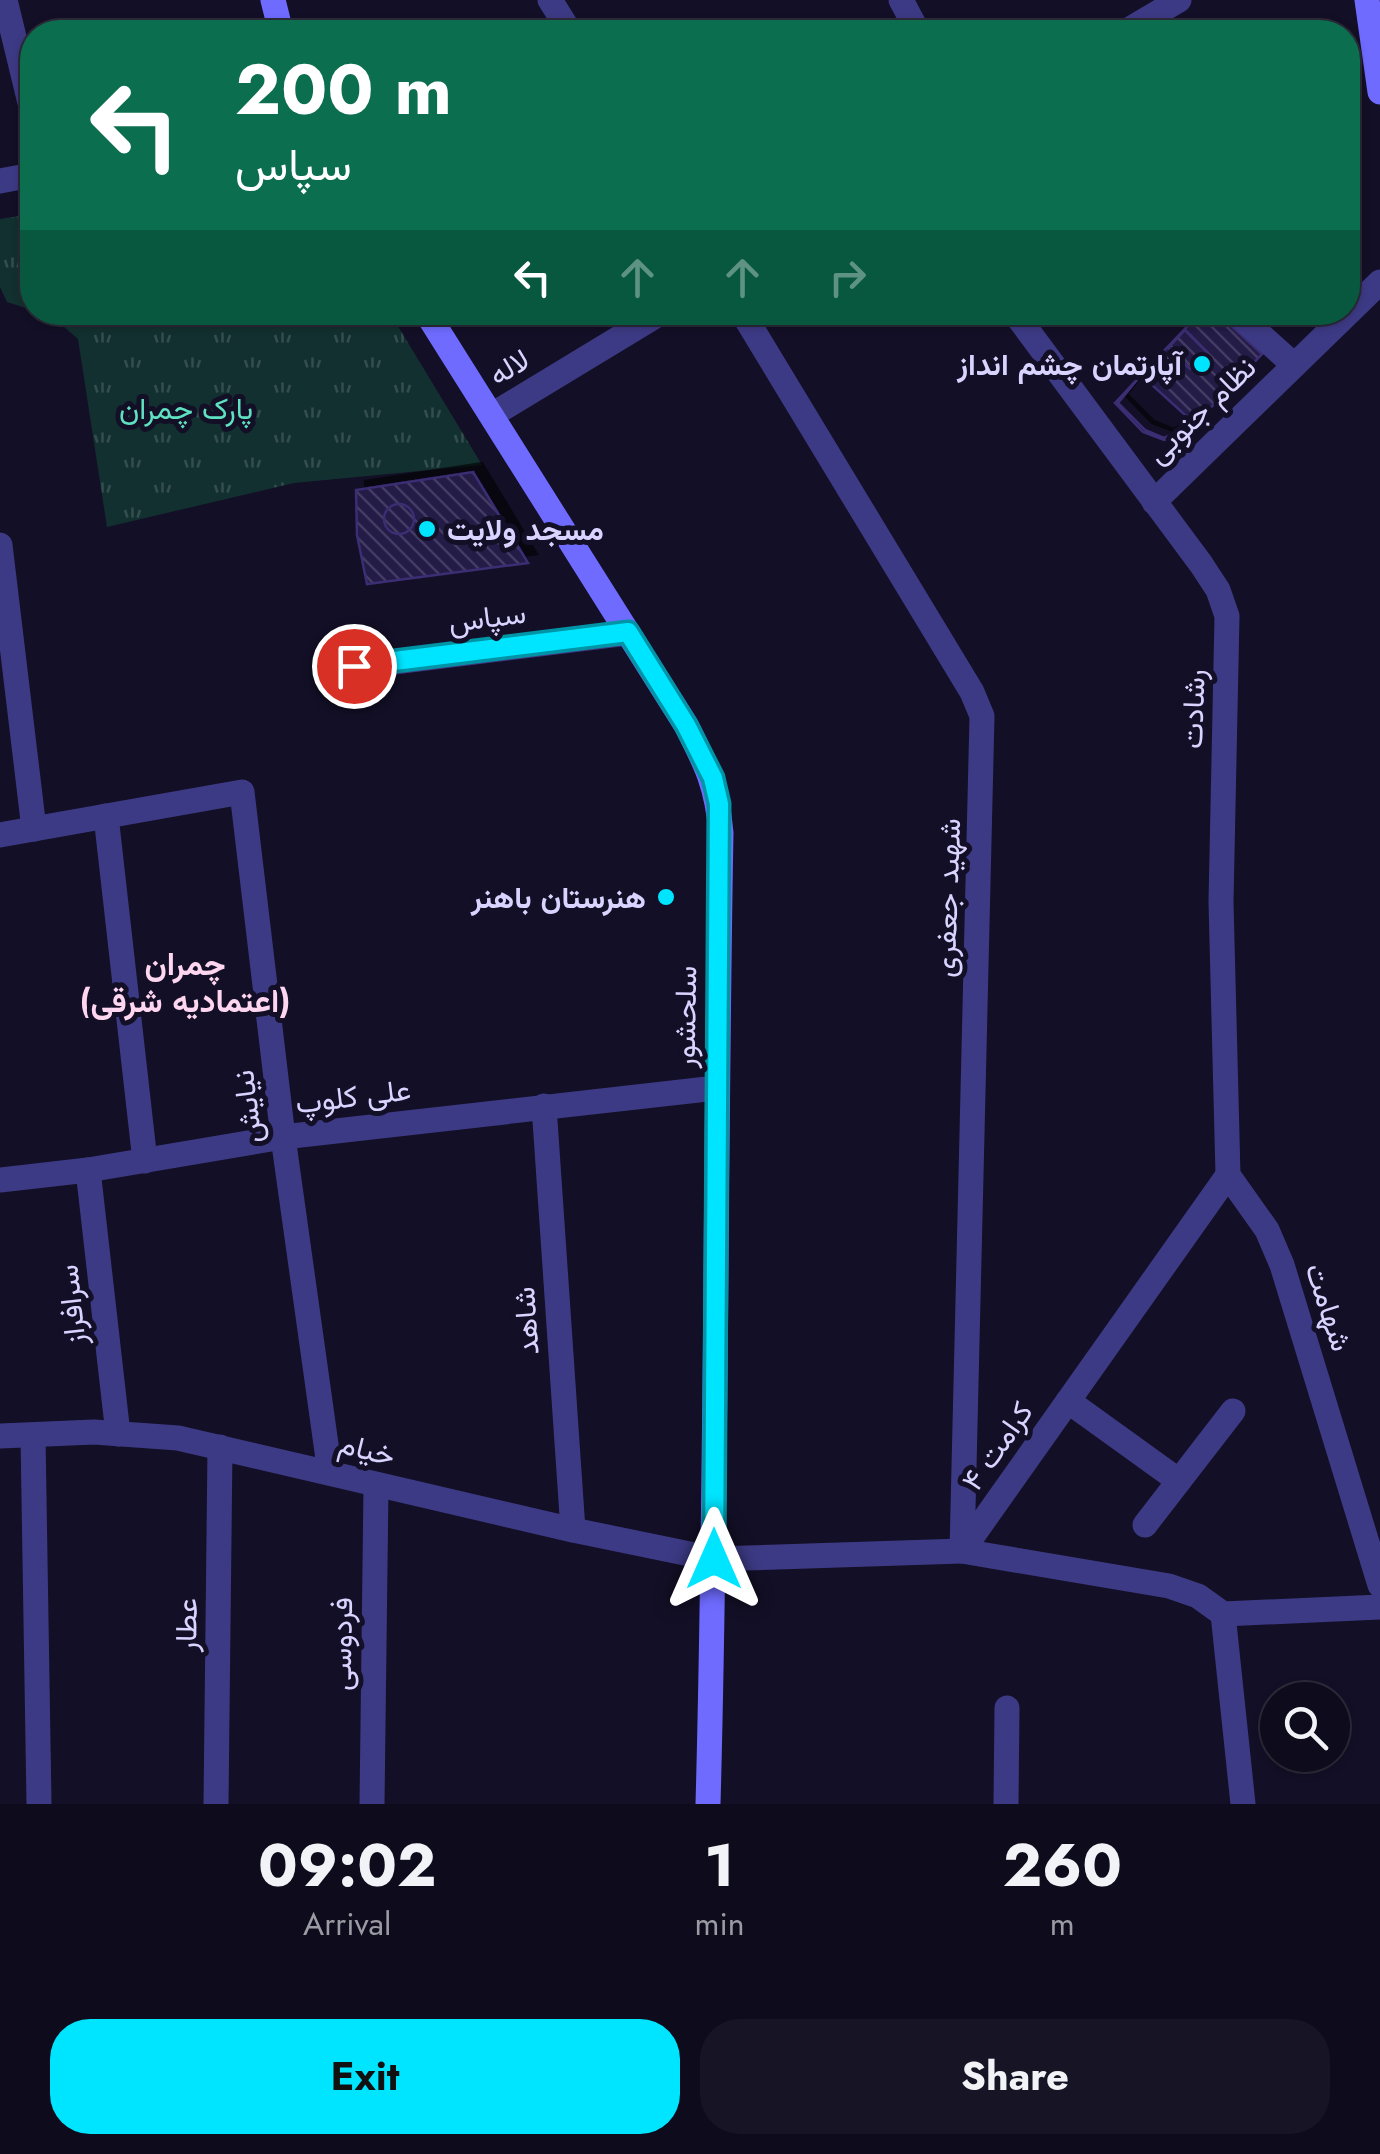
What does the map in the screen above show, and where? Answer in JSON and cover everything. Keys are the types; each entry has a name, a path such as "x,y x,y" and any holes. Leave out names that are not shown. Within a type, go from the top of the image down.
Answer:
{"street":[{"path":"5,0 20,62"},
{"path":"1145,20 1179,0"},
{"path":"1367,0 1380,92"},
{"name":"نظام جنوبی","path":"1360,301 1380,282"},
{"name":"سلحشور","path":"434,325 686,725 713,778 719,804 714,1559 708,1804"},
{"name":"لاله","path":"492,415 641,325"},
{"name":"شهید جعفری","path":"750,325 972,692 982,716 962,1551"},
{"name":"رشادت","path":"1024,325 1218,590 1226,616 1220,902 1228,1175"},
{"path":"1249,325 1294,365"},
{"name":"نظام جنوبی","path":"1154,502 1335,325"},
{"path":"0,545 34,829"},
{"name":"سپاس","path":"354,666 628,632"},
{"name":"نیایش","path":"106,816 242,792 283,1137 330,1473"},
{"path":"0,835 106,816 145,1161"},
{"name":"علی کلوپ","path":"0,1180 88,1170 283,1137 716,1088"},
{"name":"شاهد","path":"544,1106 573,1530"},
{"name":"سرافراز","path":"88,1170 118,1434"},
{"name":"کرامت ۴","path":"962,1551 1228,1175"},
{"name":"شهامت","path":"1228,1175 1267,1230 1282,1265 1380,1586"},
{"path":"1068,1402 1180,1481"},
{"path":"1145,1525 1233,1411"},
{"name":"خیام","path":"0,1436 118,1434 178,1438 376,1486 714,1559"},
{"path":"33,1436 38,1804"},
{"name":"عطار","path":"216,1804 220,1446"},
{"name":"فردوسی","path":"372,1804 376,1486"},
{"path":"714,1559 962,1551 1169,1586 1198,1596 1223,1614 1380,1607"},
{"path":"1223,1614 1243,1804"},
{"path":"1006,1804 1007,1708"}],"green space":[{"path":"20,216 20,306 7,302 0,287 0,219"},
{"name":"پارک چمران","path":"62,325 397,325 482,465 294,483 107,527 78,339"}],"building":[{"name":"آپارتمان چشم انداز","path":"1189,325 1230,325 1262,354 1195,424 1141,375"},
{"path":"1185,330 1207,352 1190,369 1168,348"},
{"path":"1141,375 1118,403 1145,430 1164,438 1195,424 1164,440 1143,432 1115,403"},
{"path":"473,472 528,563 367,584 357,535 356,490"},
{"path":"399,504 410,508 414,519 410,530 399,534 388,530 384,519 388,508"}],"place":[{"name":"آپارتمان چشم انداز","path":"1202,364"},
{"name":"مسجد ولایت","path":"427,529"},
{"name":"هنرستان باهنر","path":"666,897"}],"district":[{"name":"چمران (اعتمادیه شرقی)","path":"185,982"}],"route":[{"path":"354,666 628,632 686,725 713,778 721,833 714,1559"}]}
